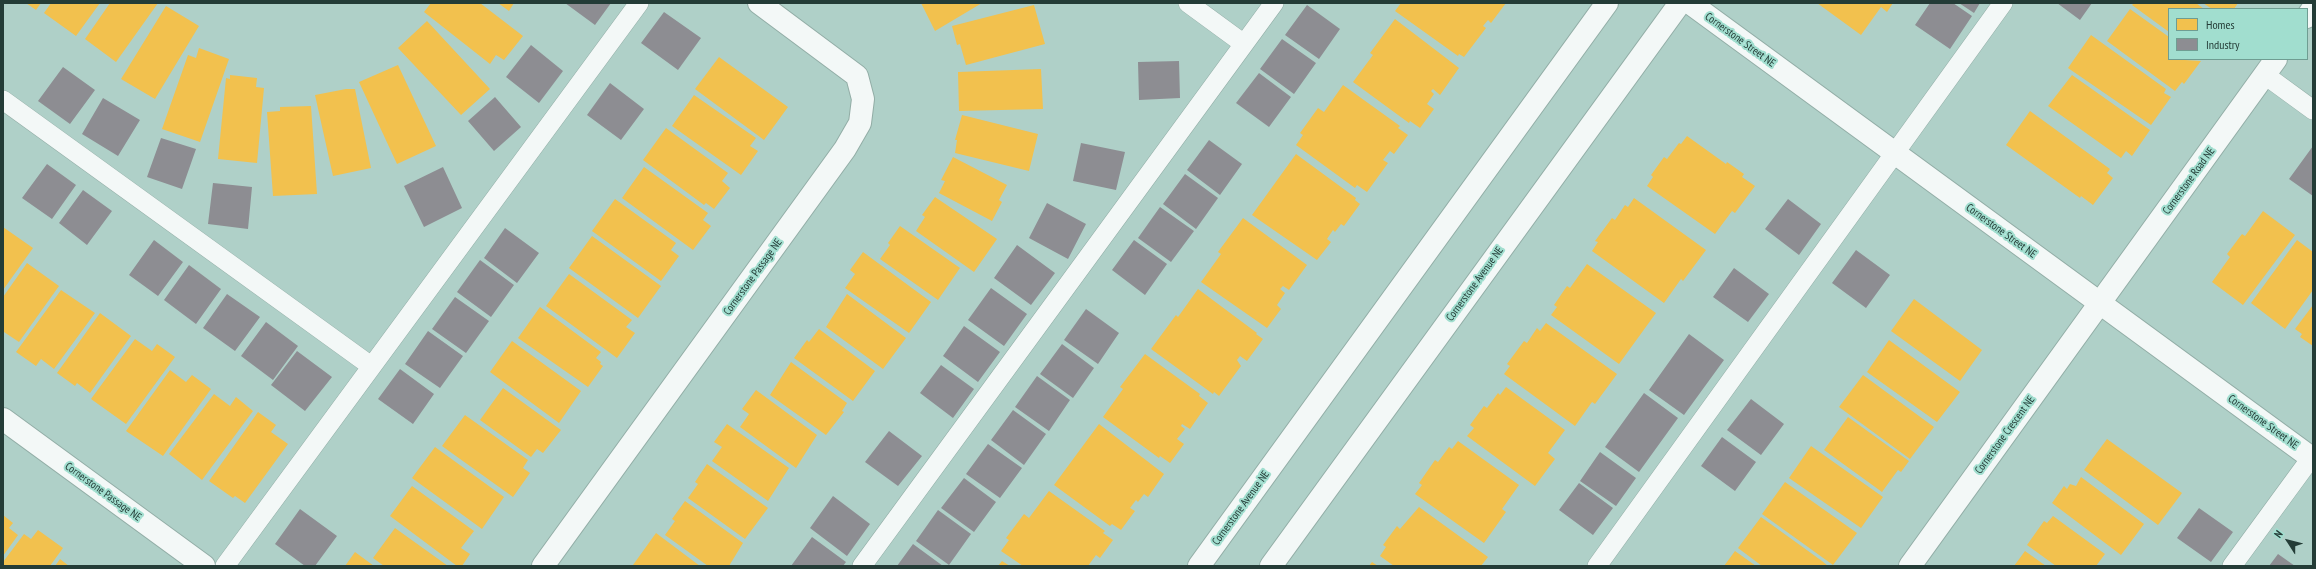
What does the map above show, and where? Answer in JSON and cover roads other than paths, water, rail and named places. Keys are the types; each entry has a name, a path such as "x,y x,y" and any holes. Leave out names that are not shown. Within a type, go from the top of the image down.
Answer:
{"street":[{"name":"Cornerstone Passage NE","path":"543,566 845,149 860,124 863,99 857,76 759,3"},
{"name":"Cornerstone Avenue NE","path":"1199,566 1607,3"},
{"name":"Cornerstone Avenue NE","path":"1271,566 1680,3"},
{"name":"Cornerstone Street NE","path":"1690,3 2312,458"},
{"name":"Cornerstone Road NE","path":"2101,304 2271,67"},
{"name":"Cornerstone Crescent NE","path":"1910,566 2101,304"},
{"name":"Cornerstone Passage NE","path":"3,419 204,566"}],"lane":[{"path":"225,566 640,3"},
{"path":"1188,3 1244,44"},
{"path":"862,566 1274,3"},
{"path":"1598,566 2003,3"},
{"path":"2271,67 2313,110"},
{"path":"3,100 371,366"},
{"path":"2232,566 2312,458"}]}
